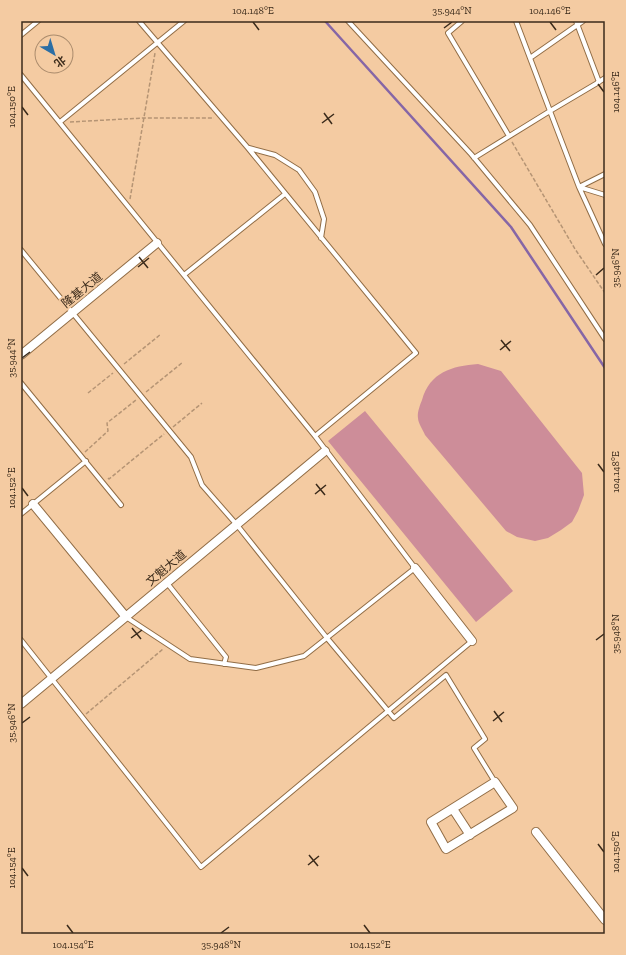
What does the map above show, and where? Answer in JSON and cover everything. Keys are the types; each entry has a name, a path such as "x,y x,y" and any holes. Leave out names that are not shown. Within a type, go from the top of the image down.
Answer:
{"street":[{"name":"隆基大道","path":"21,355 157,243"},
{"name":"文魁大道","path":"21,704 325,451"},
{"path":"33,504 126,616"},
{"path":"415,568 472,641"},
{"path":"495,782 513,808 446,849 431,822 495,782"},
{"path":"453,809 470,835"},
{"path":"536,832 605,920"}],"lane":[{"path":"21,35 38,21"},
{"path":"139,21 248,148 416,353 315,436"},
{"path":"60,122 184,21"},
{"path":"348,21 474,158 530,225 605,340"},
{"path":"462,21 448,32 509,136"},
{"path":"516,21 579,187 605,244"},
{"path":"530,58 576,23 583,21"},
{"path":"576,23 600,82"},
{"path":"21,75 315,436 415,568 304,656 256,668 190,659 168,646 126,616"},
{"path":"474,158 605,78"},
{"path":"248,148 275,155 299,170 315,192 324,220 321,238"},
{"path":"579,187 605,174"},
{"path":"579,187 605,195"},
{"path":"184,275 285,194"},
{"path":"21,250 191,457 202,485 237,525 327,638 394,718 446,675 485,739 474,748 495,782"},
{"path":"21,383 121,505"},
{"path":"21,514 86,461"},
{"path":"166,583 226,657 224,664"},
{"path":"21,640 201,867 472,641"},
{"path":"21,648 25,645"}],"path":[{"path":"129,208 143,118 157,43"},
{"path":"60,122 143,118 222,118"},
{"path":"509,136 575,249 605,293"},
{"path":"88,393 161,334"},
{"path":"81,456 108,431 107,423 183,362"},
{"path":"103,474 109,479 202,403"},
{"path":"82,718 168,646"}],"shaded area":[{"path":"478,364 501,371 582,473 584,495 578,511 572,522 548,538 535,541 517,537 506,531 425,435 418,420 419,409 426,390 436,377 451,369"},
{"path":"365,411 513,591 476,622 328,441"}],"waterway":[{"path":"325,21 511,227 605,368"}]}
